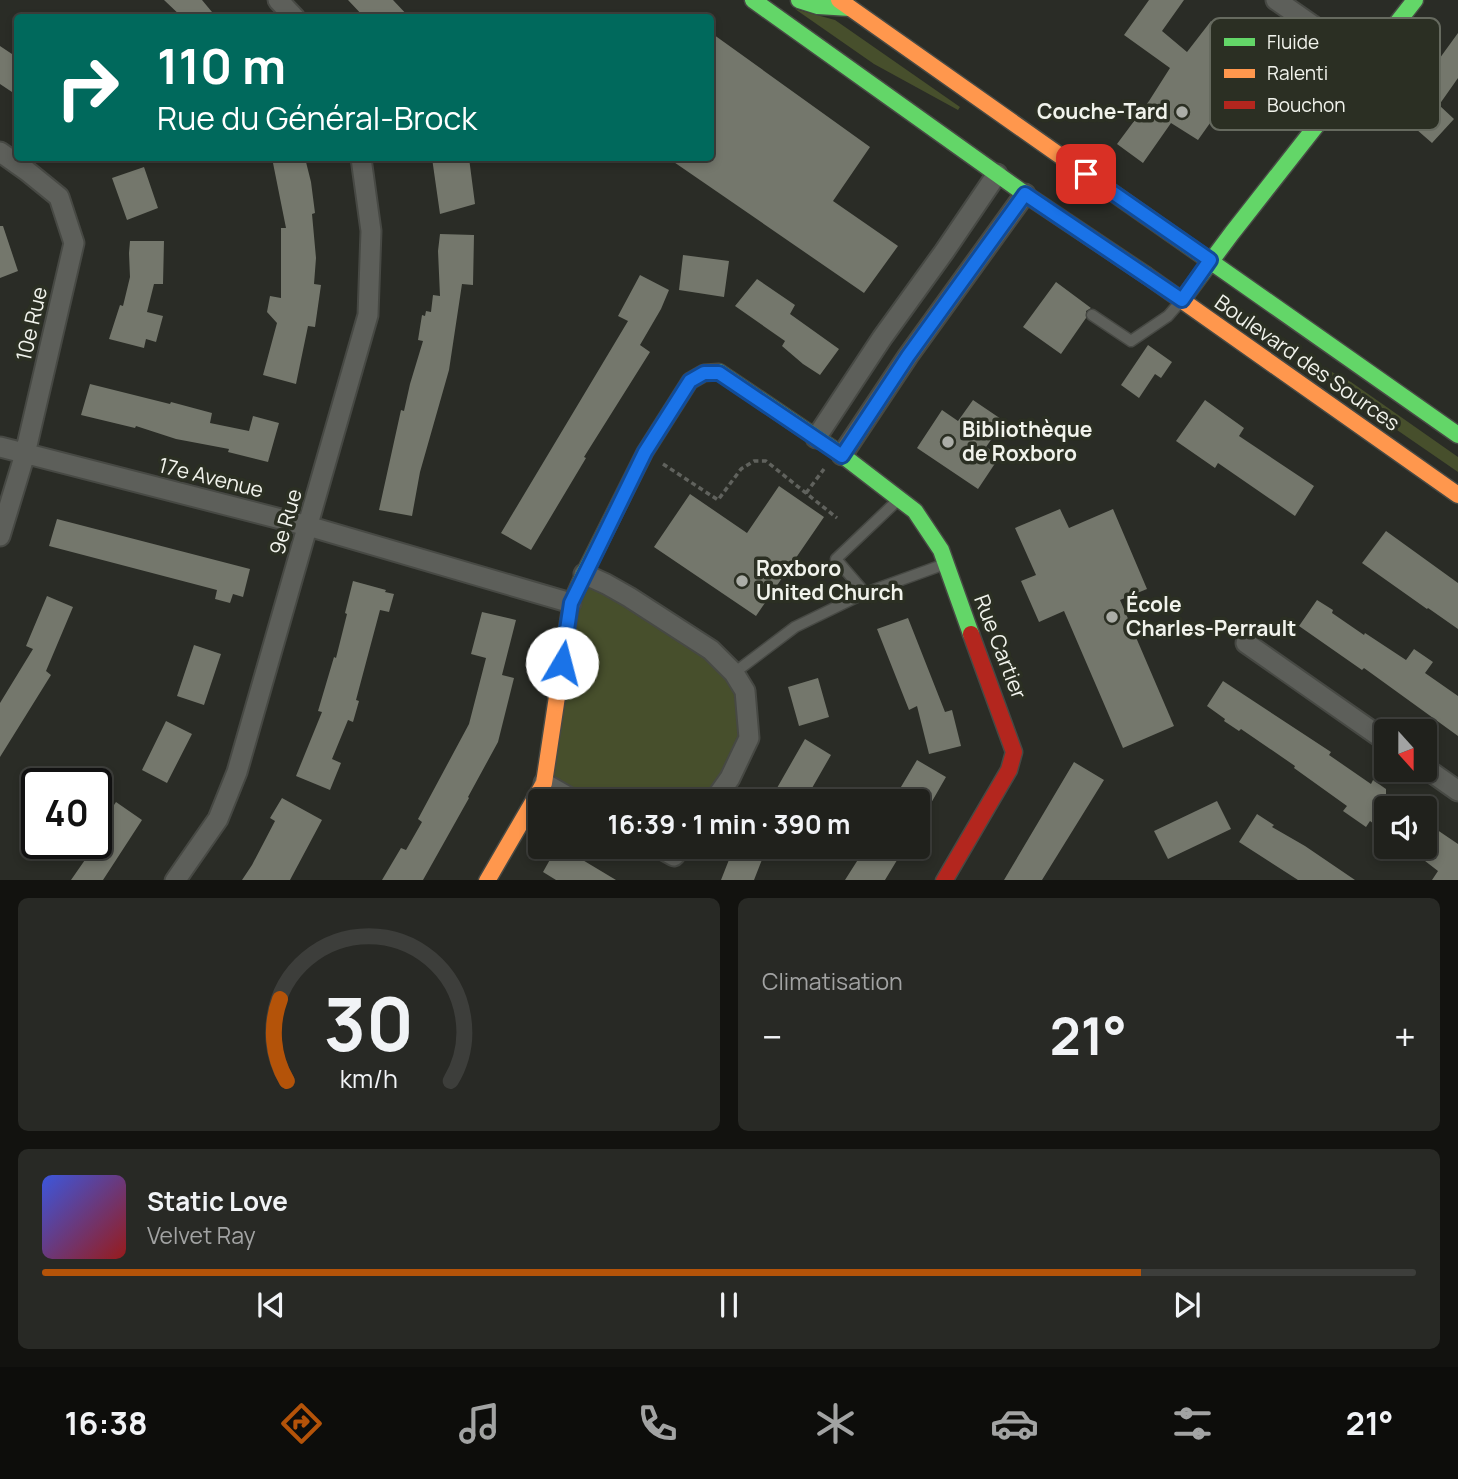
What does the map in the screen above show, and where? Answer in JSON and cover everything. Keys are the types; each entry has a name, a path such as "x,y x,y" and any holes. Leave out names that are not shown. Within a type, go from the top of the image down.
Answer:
{"main road":[{"name":"Boulevard des Sources","path":"753,0 1025,194 1182,300 1458,495"},
{"path":"799,0 824,7 845,4"},
{"path":"1400,18 1415,0"},
{"name":"Boulevard des Sources","path":"845,4 1458,435"},
{"path":"1182,300 1312,130"},
{"name":"Rue Cartier","path":"544,783 571,603 645,452 690,381 704,373 719,373 839,454 915,511 941,550 1014,752 1009,770 944,880"},
{"path":"486,880 544,783"}],"street":[{"path":"278,0 291,14"},
{"path":"1276,0 1302,18"},
{"name":"10e Rue","path":"0,152 59,197 74,243 25,454 0,536"},
{"name":"9e Rue","path":"175,880 218,819 237,772 368,314 371,232 360,161"},
{"path":"816,438 882,338 997,174"},
{"path":"839,454 1025,194"},
{"name":"17e Avenue","path":"0,447 308,526 571,603"},
{"path":"584,575 629,597 711,650 734,673 745,691 749,738 722,789"},
{"path":"1246,643 1374,733"},
{"path":"1437,776 1458,791"},
{"path":"544,783 554,789"}],"lane":[{"path":"1092,315 1131,341 1168,316 1182,300"},
{"path":"865,593 836,559 899,499"},
{"path":"734,673 795,627 865,593 945,564"}],"path":[{"path":"645,452 718,500 741,469 754,461 766,461 837,518"},
{"path":"806,493 839,454"}],"green space":[{"path":"795,9 835,20 960,107 958,110 874,64"},
{"path":"1280,345 1351,382 1458,457 1458,472 1278,348"},
{"path":"584,574 709,651 733,682 750,729 722,789 554,789 544,783"}],"building":[{"path":"164,0 202,0 214,14 179,14"},
{"path":"348,0 393,0 406,14 361,14"},
{"path":"1149,0 1184,0 1162,31 1187,52 1210,22 1210,123 1198,140 1171,123 1143,163 1117,144 1170,68 1124,35"},
{"path":"1458,33 1458,78 1440,104 1440,58"},
{"path":"714,35 870,147 833,201 898,246 864,293 672,161 714,161"},
{"path":"0,46 14,55 14,93 0,84"},
{"path":"1440,106 1454,119 1432,143 1417,130 1440,130"},
{"path":"273,161 306,161 315,213 312,214 316,258 314,284 321,285 315,327 308,326 296,384 263,375 277,323 267,312 270,296 281,298 281,228 286,228"},
{"path":"432,161 469,161 475,204 440,214"},
{"path":"144,167 158,208 127,220 112,178"},
{"path":"0,226 3,226 18,271 0,278"},
{"path":"440,234 474,235 473,285 462,284 449,370 420,472 412,516 379,510 401,410 404,411 423,341 418,340 422,315 425,316 426,311 431,312 433,295 440,296"},
{"path":"130,241 164,241 163,284 154,284 147,312 163,316 156,342 146,339 144,348 109,339 120,305 123,306 130,277"},
{"path":"683,255 729,261 724,297 679,290"},
{"path":"640,275 669,290 640,345 650,352 584,457 586,458 531,550 501,533 628,321 618,316"},
{"path":"757,279 795,305 790,314 839,349 820,375 782,346 785,341 735,306"},
{"path":"1056,282 1091,308 1086,311 1086,318 1061,354 1023,327"},
{"path":"1148,345 1172,362 1161,378 1155,374 1139,398 1121,385"},
{"path":"90,384 212,413 210,423 249,431 253,416 279,423 268,462 228,452 229,449 176,439 136,426 135,428 81,415"},
{"path":"973,400 1004,421 986,447 1000,456 978,489 917,448 942,410 958,421"},
{"path":"1205,400 1244,428 1239,436 1314,486 1295,516 1218,463 1215,468 1176,441"},
{"name":"Roxboro United Church","path":"779,486 824,517 756,616 654,547 690,494 747,533"},
{"path":"1060,509 1069,528 1113,509 1147,589 1120,600 1174,726 1123,748 1064,611 1039,622 1021,581 1036,575 1015,528"},
{"path":"57,519 250,569 243,597 233,594 230,603 215,599 217,590 49,546"},
{"path":"1386,531 1458,583 1458,629 1362,563"},
{"path":"353,581 394,594 389,612 380,610 356,700 359,701 353,722 348,720 332,759 341,763 330,790 296,776 322,712 318,711 334,657 336,658"},
{"path":"47,596 73,607 46,671 51,675 0,757 0,703 33,649 26,646"},
{"path":"1317,600 1364,635 1365,633 1406,660 1414,649 1433,662 1425,673 1458,696 1458,736 1364,668 1362,670 1299,626"},
{"path":"482,612 516,620 502,675 514,678 498,742 423,880 382,880 401,848 406,850 422,822 418,819 469,724 486,658 471,654"},
{"path":"908,618 945,712 952,710 961,746 929,754 917,706 909,710 877,629"},
{"path":"194,645 221,654 204,705 177,696"},
{"path":"818,678 829,717 799,726 788,687"},
{"path":"1223,681 1331,752 1329,755 1371,784 1373,780 1386,789 1389,796 1374,796 1374,824 1370,821 1366,827 1343,811 1347,806 1294,768 1295,766 1241,729 1239,731 1224,721 1225,719 1207,706"},
{"path":"166,721 192,734 167,783 142,770"},
{"path":"805,739 831,755 811,789 776,789"},
{"path":"917,760 946,777 930,805 930,789 900,789"},
{"path":"1074,762 1104,780 1042,880 1004,880"},
{"path":"282,798 322,820 290,880 242,880 275,821 270,818"},
{"path":"1217,801 1231,829 1168,859 1154,831"},
{"path":"116,802 142,820 103,880 71,880 86,859 112,859 112,808"},
{"path":"1257,814 1274,825 1272,827 1355,880 1298,880 1239,842"},
{"path":"1437,830 1458,844 1458,880 1432,880 1438,871 1422,859 1437,859"},
{"path":"550,859 581,859 616,880 556,880 543,872"},
{"path":"729,859 762,859 754,880 721,880"},
{"path":"858,859 898,859 885,880 845,880"}],"traffic: fast":[{"path":"753,0 1025,194 1146,275"},
{"path":"799,0 818,6 850,8"},
{"path":"1401,18 1415,0"},
{"path":"1182,300 1313,130"},
{"path":"1086,174 1458,435"},
{"path":"570,610 584,574 645,452 690,381 704,373 719,372 842,455 915,511 941,550 971,634"}],"traffic: slow":[{"path":"839,0 1086,174"},
{"path":"1146,275 1458,495"},
{"path":"488,880 544,783 570,610"}],"traffic: jam":[{"path":"945,880 1009,770 1014,752 971,634"}],"place":[{"name":"Couche-Tard","path":"1182,112"},
{"name":"Bibliothèque de Roxboro","path":"948,442"},
{"name":"Roxboro United Church","path":"742,581"},
{"name":"École Charles-Perrault","path":"1112,617"}],"route":[{"path":"562,663 571,603 645,452 690,381 704,373 719,373 842,456 908,356 1025,194 1182,300 1210,260 1086,174"}]}
